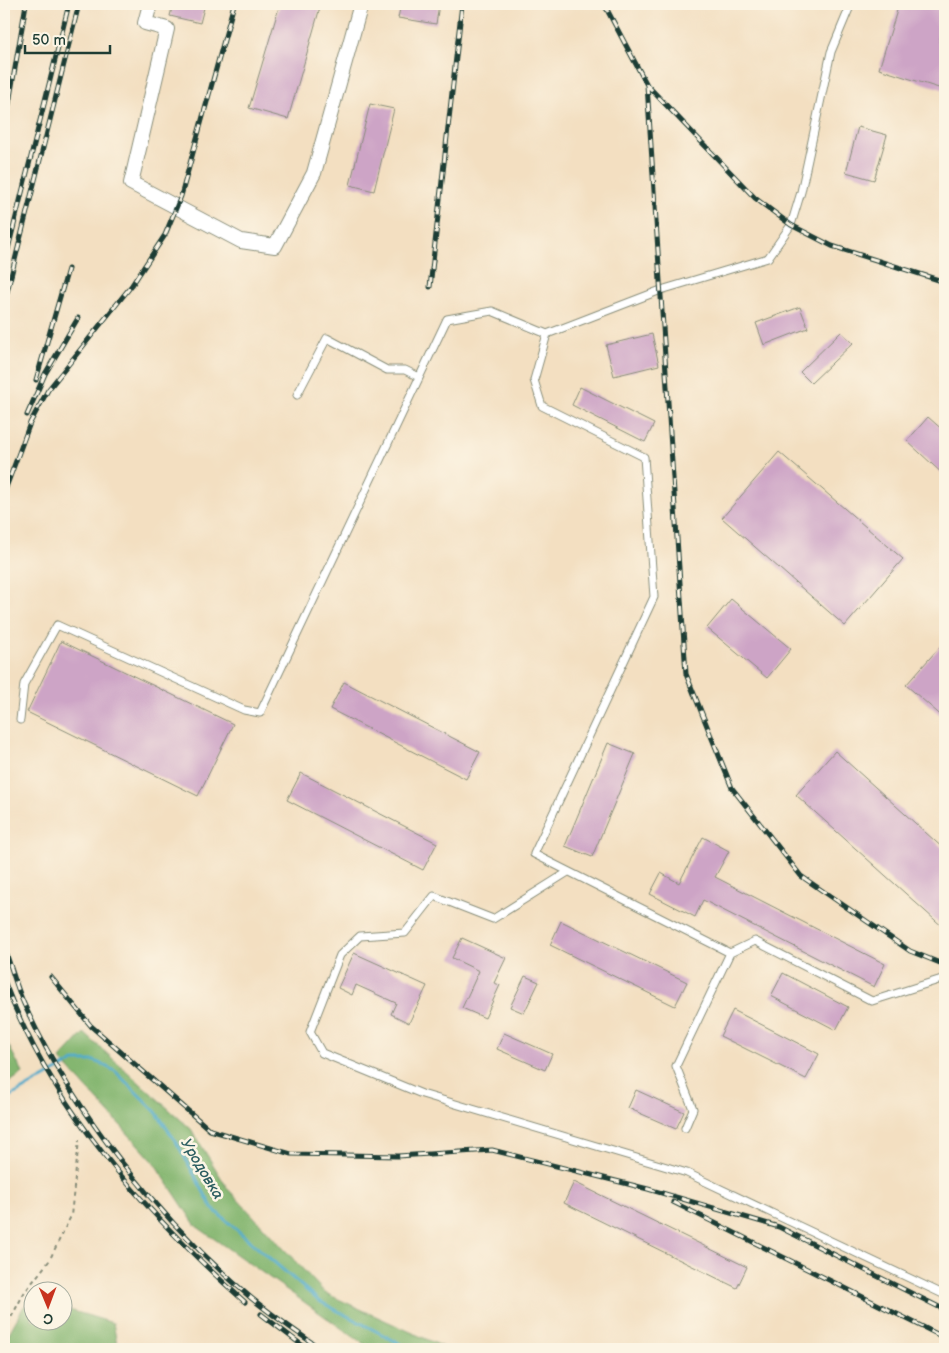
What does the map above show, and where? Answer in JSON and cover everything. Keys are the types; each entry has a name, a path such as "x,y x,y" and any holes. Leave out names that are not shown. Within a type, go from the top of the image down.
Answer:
{"street":[{"path":"150,4 145,23 167,29 131,184 241,240 275,246 314,173 361,4"}],"lane":[{"path":"20,720 24,684 57,626 244,710 260,712 447,319 492,311 547,334 661,290 768,258 791,224 801,192 831,52 851,4"},
{"path":"547,334 534,380 542,406 644,456 654,596 534,854 730,953"},
{"path":"297,395 328,338 388,370 404,370 420,377"},
{"path":"568,872 494,919 434,896 405,933 360,936 340,955 310,1032 322,1053 422,1094 687,1173 945,1295"},
{"path":"685,1128 693,1109 676,1066 730,953 755,941 872,1000 945,978"}],"path":[{"path":"4,1331 24,1293 49,1261 71,1216 79,1140"}],"green space":[{"path":"84,1033 191,1129 228,1189 325,1293 448,1349 371,1349 196,1226 153,1161 60,1059"},
{"path":"4,1037 23,1073 4,1086"},
{"path":"22,1310 22,1330 72,1330 72,1311 113,1323 117,1344 140,1349 12,1349 4,1345"}],"building":[{"path":"173,4 205,4 200,23 170,16"},
{"path":"280,4 321,4 288,119 249,108"},
{"path":"401,4 439,4 436,24 398,18"},
{"path":"899,4 945,4 945,19 939,42 945,44 945,90 879,69"},
{"path":"370,104 394,109 374,191 350,185"},
{"path":"858,127 887,135 874,180 846,172"},
{"path":"800,307 808,328 764,345 756,323"},
{"path":"841,332 853,343 811,383 800,372"},
{"path":"652,334 659,365 614,376 606,345"},
{"path":"580,387 654,424 645,442 572,405"},
{"path":"928,417 945,432 945,476 907,441"},
{"path":"779,452 903,559 845,626 722,518"},
{"path":"731,599 791,649 767,678 707,628"},
{"path":"61,641 233,724 198,796 27,712"},
{"path":"945,641 945,719 906,685"},
{"path":"344,682 480,752 466,779 330,709"},
{"path":"608,743 635,754 592,857 565,846"},
{"path":"835,751 945,850 945,929 796,795"},
{"path":"301,773 437,843 423,870 287,800"},
{"path":"703,837 729,851 715,877 885,964 874,987 703,900 695,917 650,894 661,873 679,883"},
{"path":"561,921 687,982 675,1006 550,945"},
{"path":"462,938 506,958 494,983 500,985 485,1018 462,1008 479,971 452,958"},
{"path":"354,953 427,986 409,1023 391,1014 396,1003 356,985 352,995 338,988"},
{"path":"783,973 848,1007 836,1030 771,996"},
{"path":"525,976 539,982 524,1013 510,1007"},
{"path":"733,1010 819,1054 806,1079 720,1036"},
{"path":"504,1033 552,1054 545,1070 497,1049"},
{"path":"636,1090 684,1112 676,1129 628,1108"},
{"path":"574,1182 747,1267 737,1288 564,1203"}],"waterway":[{"name":"Уродовка","path":"4,1100 74,1061 95,1061 115,1071 156,1112 178,1145 213,1209 319,1301 410,1349"}],"railway":[{"path":"4,132 26,4"},
{"path":"4,265 69,4"},
{"path":"4,304 79,4"},
{"path":"4,493 30,423 48,390 132,285 165,235 181,196 234,4"},
{"path":"430,287 462,4"},
{"path":"604,4 647,85 755,198 791,225 832,246 945,282"},
{"path":"647,85 686,674 732,788 801,876 910,951 945,965"},
{"path":"36,380 68,269"},
{"path":"27,415 45,374 78,318"},
{"path":"4,947 21,997 44,1045 68,1085 122,1162 152,1199 216,1267 250,1297 321,1349"},
{"path":"51,977 91,1026 210,1130 291,1154 398,1156 492,1150 648,1189 779,1227 945,1310"},
{"path":"4,981 24,1028 48,1072 75,1115 105,1156 137,1195 172,1232 245,1302"},
{"path":"673,1202 945,1338"},
{"path":"261,1314 307,1349"}]}
